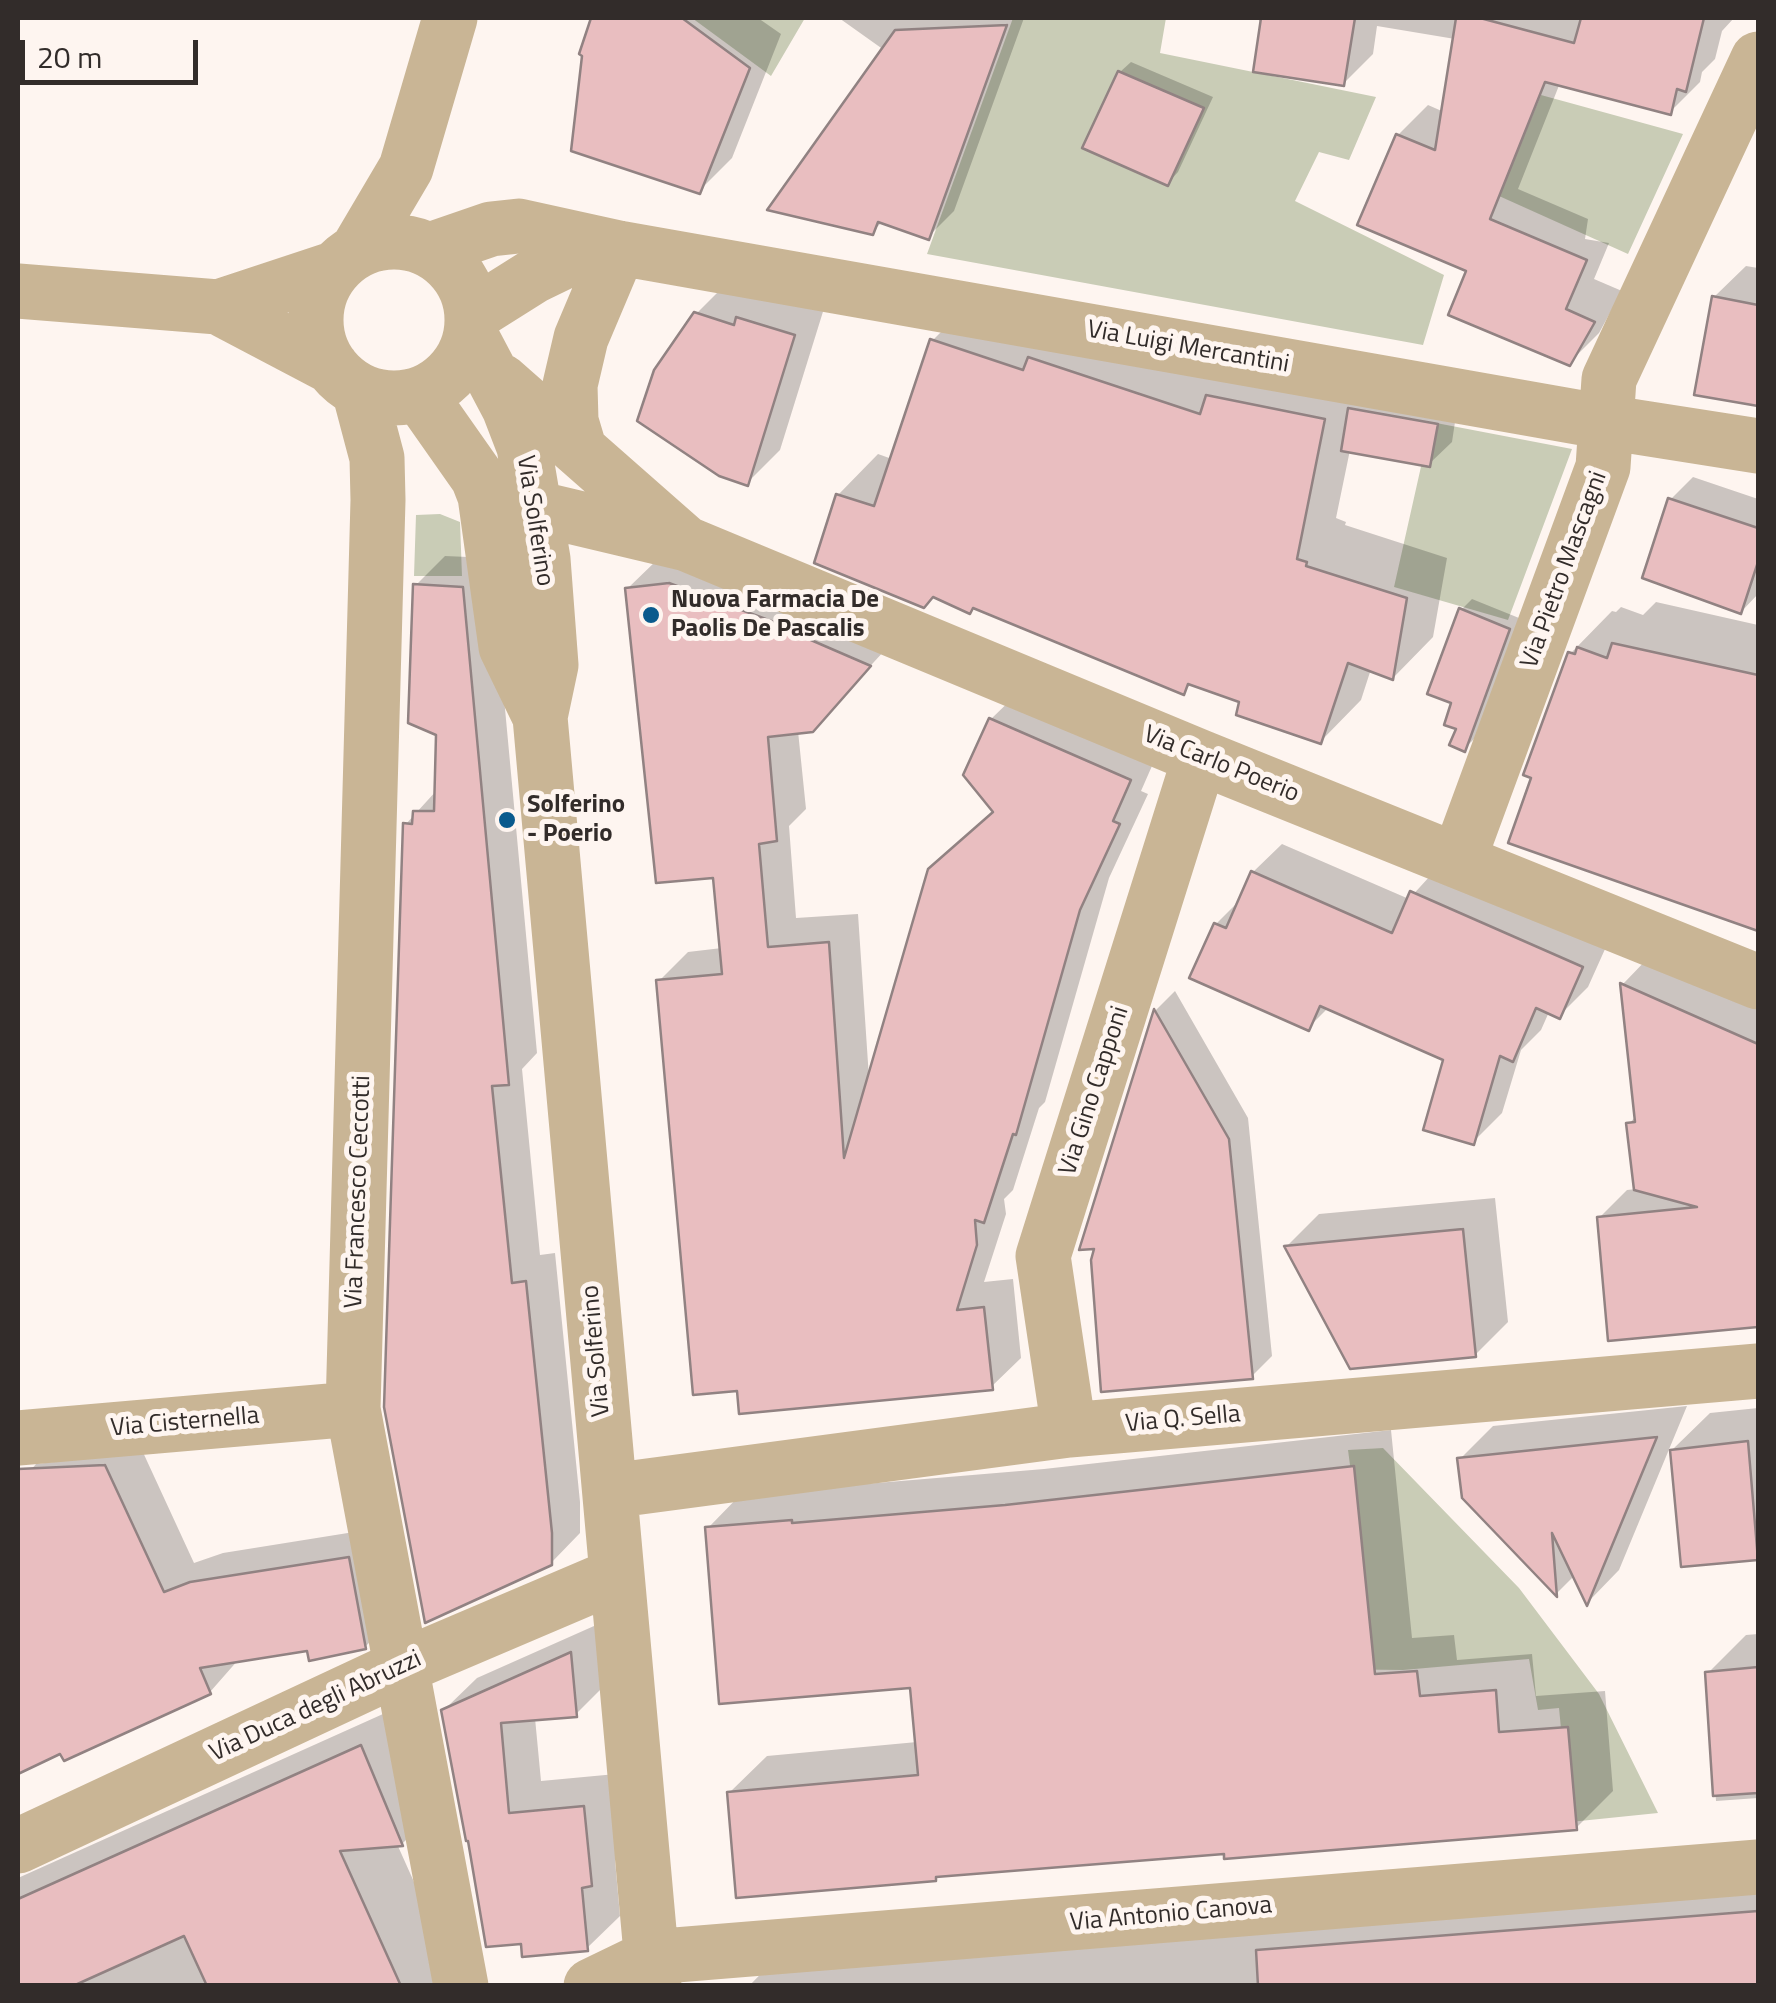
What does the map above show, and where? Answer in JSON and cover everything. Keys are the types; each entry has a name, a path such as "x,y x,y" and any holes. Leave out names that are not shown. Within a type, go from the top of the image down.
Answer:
{"street":[{"path":"425,248 452,18"},
{"path":"345,379 321,348 316,327 324,285 347,260 406,168 452,18"},
{"name":"Via Pietro Mascagni","path":"1458,862 1603,467 1609,379 1758,59"},
{"name":"Via Luigi Mercantini","path":"425,248 492,229 519,226 618,248 1758,446"},
{"path":"18,291 218,308 378,397 418,394 452,372 478,341 468,295 446,262 425,248 388,242 218,308"},
{"path":"579,448 572,422 570,385 581,338 618,248"},
{"name":"Via Luigi Mercantini","path":"478,341 534,276 566,260 618,248"},
{"name":"Via Carlo Poerio","path":"478,341 579,448 686,544"},
{"name":"Via Solferino","path":"478,341 524,447 537,510 551,665 540,717 652,1971"},
{"name":"Via Francesco Ceccotti","path":"345,379 376,458 378,500 354,1409 461,1986"},
{"name":"Via Solferino","path":"418,394 478,478 506,647 540,717"},
{"name":"Via Carlo Poerio","path":"484,496 686,544 1758,982"},
{"name":"Via Gino Capponi","path":"1069,1430 1043,1256 1200,757"},
{"name":"Via Q. Sella","path":"610,1491 1069,1430 1758,1371"},
{"name":"Via Cisternella","path":"18,1438 354,1409"},
{"name":"Via Duca degli Abruzzi","path":"18,1846 401,1667 617,1575"},
{"name":"Via Antonio Canova","path":"590,1986 652,1971 1758,1867"}],"green space":[{"path":"692,18 805,18 771,76"},
{"path":"1013,18 1166,18 1160,53 1376,97 1349,160 1319,152 1295,201 1444,275 1423,345 927,254"},
{"path":"1541,95 1683,134 1628,254 1499,196"},
{"path":"1431,422 1572,449 1508,620 1394,587"},
{"path":"440,514 460,522 462,576 414,576 416,515"},
{"path":"1383,1448 1519,1588 1599,1694 1658,1813 1570,1822 1559,1708 1538,1710 1529,1659 1403,1670 1317,1669 1221,1635 1369,1609 1348,1450"}],"building":[{"path":"591,18 682,18 750,68 700,194 571,151 582,56 579,54"},
{"path":"1261,18 1355,18 1344,86 1253,72"},
{"path":"1456,18 1480,18 1574,43 1581,18 1704,18 1686,92 1677,89 1671,115 1545,82 1490,219 1587,260 1566,309 1595,322 1570,366 1448,315 1466,271 1357,225 1396,134 1435,150"},
{"path":"1007,25 929,240 878,222 873,235 767,210 895,30"},
{"path":"1118,71 1204,108 1168,186 1082,148"},
{"path":"1712,296 1758,305 1758,406 1694,395"},
{"path":"694,312 734,325 736,317 795,335 748,486 719,476 637,421 654,370"},
{"path":"930,339 1023,370 1028,357 1200,414 1206,395 1325,419 1297,559 1307,562 1306,566 1407,598 1393,680 1348,663 1321,744 1236,715 1239,702 1188,684 1184,695 973,608 970,614 933,597 924,608 814,563 836,494 874,506"},
{"path":"1348,408 1438,424 1430,467 1341,451"},
{"path":"1668,498 1758,528 1758,562 1741,614 1642,578"},
{"path":"669,583 798,631 797,634 871,666 813,732 768,737 777,841 759,844 768,947 829,942 844,1158 928,869 993,812 963,775 989,718 1131,780 1113,821 1120,824 1080,910 1016,1135 1013,1134 984,1223 975,1220 977,1245 957,1310 984,1307 993,1390 739,1414 737,1391 693,1395 656,980 722,974 713,878 656,883 625,588"},
{"path":"413,584 463,587 509,1085 492,1086 512,1283 526,1281 552,1533 552,1565 425,1623 384,1407 403,823 412,824 413,811 434,811 436,735 408,723"},
{"path":"1459,608 1510,629 1465,752 1449,745 1456,729 1444,725 1451,703 1427,694"},
{"path":"1612,643 1758,675 1758,931 1508,843 1531,778 1523,775 1568,652 1575,654 1577,647 1607,658"},
{"path":"1251,871 1392,933 1410,891 1583,967 1560,1019 1536,1008 1513,1062 1500,1056 1474,1145 1423,1130 1443,1060 1320,1006 1309,1031 1189,978 1214,923 1226,928"},
{"path":"1620,983 1758,1044 1758,1327 1608,1341 1597,1217 1697,1207 1634,1190 1626,1123 1635,1122"},
{"path":"1154,1009 1229,1139 1253,1379 1101,1392 1091,1260 1094,1249 1079,1250"},
{"path":"1463,1229 1476,1357 1350,1369 1284,1246"},
{"path":"1657,1437 1587,1606 1552,1533 1557,1597 1462,1498 1457,1458"},
{"path":"1748,1441 1758,1560 1681,1567 1670,1450"},
{"path":"105,1465 164,1592 190,1582 349,1557 366,1649 309,1661 307,1651 200,1668 211,1694 64,1761 60,1754 18,1774 18,1469"},
{"path":"1354,1466 1375,1674 1417,1671 1420,1696 1496,1690 1499,1732 1568,1727 1577,1830 1224,1859 1224,1854 936,1877 936,1881 736,1898 727,1792 918,1775 910,1688 719,1704 705,1527 1005,1505"},
{"path":"571,1652 577,1717 501,1723 509,1813 584,1806 592,1886 582,1888 588,1951 522,1957 521,1944 486,1947 441,1710"},
{"path":"1758,1667 1758,1793 1713,1796 1705,1672"},
{"path":"361,1745 403,1846 340,1851 401,1986 207,1986 184,1936 73,1986 18,1986 18,1899"},
{"path":"1758,1911 1758,1986 1258,1986 1256,1950"}],"place":[{"name":"Nuova Farmacia De Paolis De Pascalis","path":"651,615"},
{"name":"Solferino - Poerio","path":"507,820"}]}
